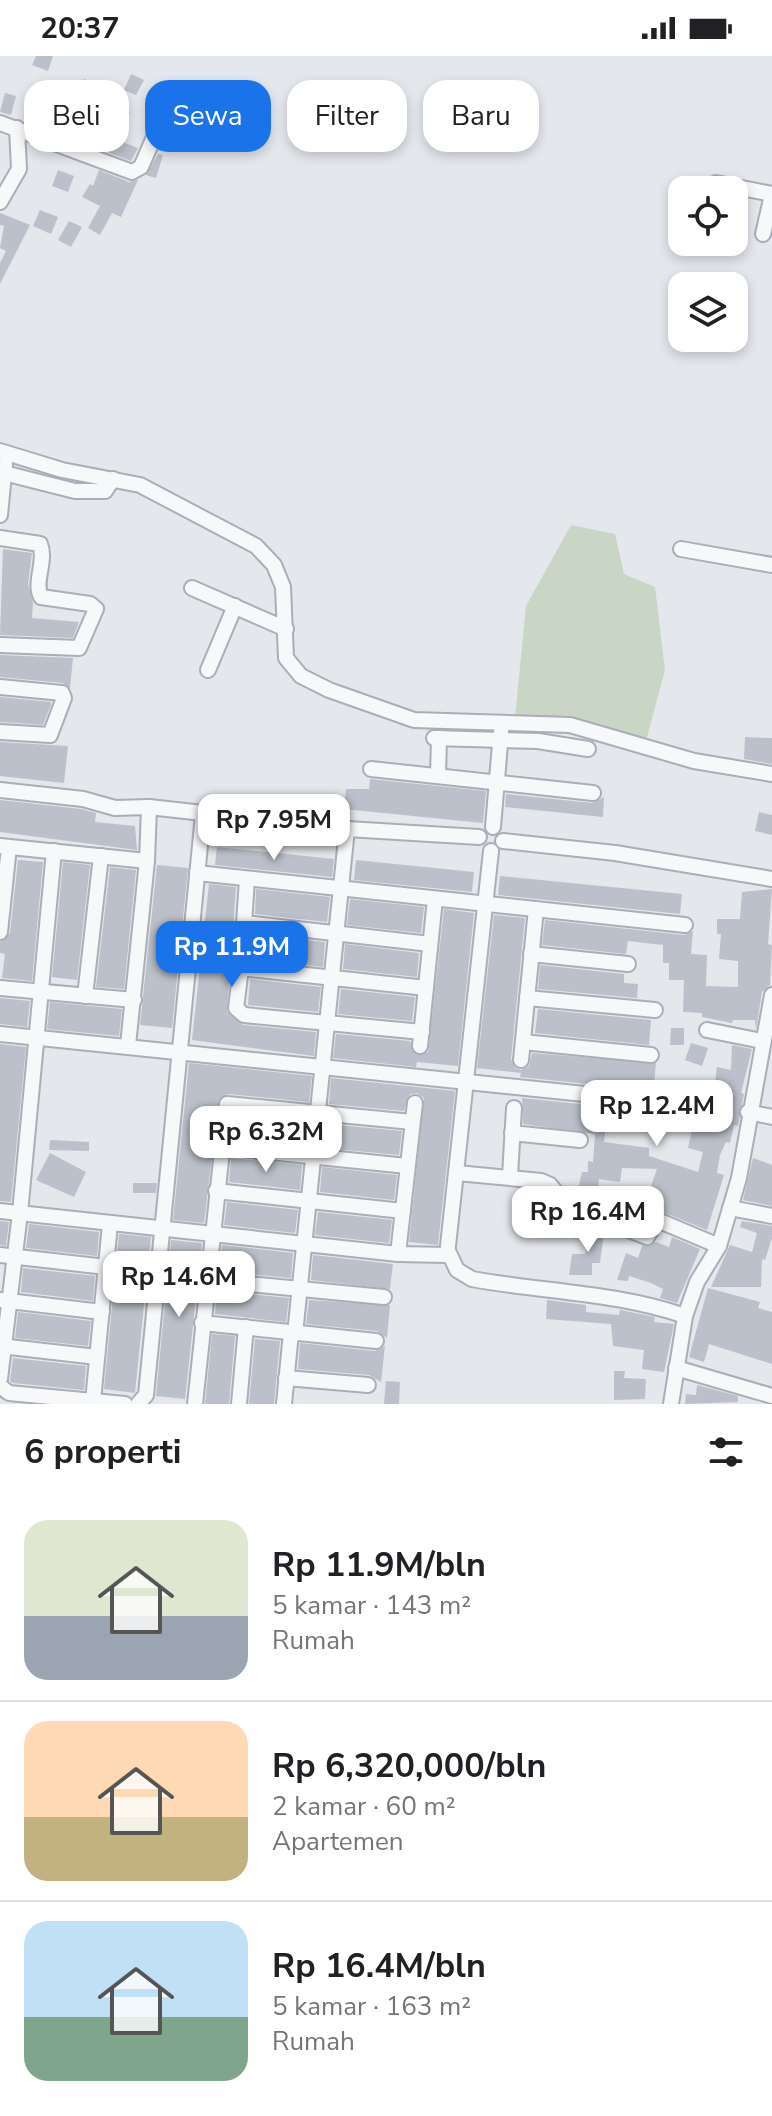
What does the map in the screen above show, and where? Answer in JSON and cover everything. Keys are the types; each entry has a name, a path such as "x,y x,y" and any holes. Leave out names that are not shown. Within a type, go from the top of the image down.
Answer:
{"street":[{"path":"0,123 132,172 141,167 148,152"},
{"path":"0,202 19,169 17,128"},
{"path":"748,189 772,194 763,234"},
{"path":"0,515 3,452 62,470 140,485 179,502 256,546 274,565 283,587 286,658 291,668 329,690 414,720 570,725 694,761 772,774"},
{"path":"2,472 89,494 105,491 113,479"},
{"path":"0,538 40,544 38,590 41,597 90,604 96,609 79,648 0,645"},
{"path":"681,549 772,565"},
{"path":"192,588 286,629"},
{"path":"208,670 235,606"},
{"path":"0,687 62,693 64,698 50,735 0,732"},
{"path":"493,827 501,722"},
{"path":"438,776 436,738 551,742 588,749"},
{"path":"371,769 593,793"},
{"path":"0,790 83,799 115,808 149,807 347,829 479,837"},
{"path":"128,1045 147,861 149,807"},
{"path":"138,1404 146,1395 203,815"},
{"path":"493,827 501,832 503,841 497,850 491,851 482,847 479,837 484,829 493,827"},
{"path":"284,1404 300,1290 347,829"},
{"path":"503,841 615,853 772,879"},
{"path":"0,932 5,847 147,861"},
{"path":"0,1379 6,1256 20,1213 54,851"},
{"path":"491,851 449,1253 457,1270 472,1279 611,1296 685,1316"},
{"path":"85,996 101,856"},
{"path":"197,873 685,925"},
{"path":"247,879 236,1008 241,1014 327,1022 421,1039 435,899"},
{"path":"521,1060 536,909"},
{"path":"245,923 430,944"},
{"path":"531,954 628,964"},
{"path":"241,968 426,988"},
{"path":"0,988 134,1000"},
{"path":"671,1404 685,1316 697,1282 719,1246 739,1178 748,1112 765,1071 762,1041 772,995"},
{"path":"527,998 655,1010"},
{"path":"707,1030 762,1041"},
{"path":"0,1034 181,1050 643,1100"},
{"path":"523,1042 651,1055"},
{"path":"398,1254 415,1103"},
{"path":"195,1404 227,1104 412,1122"},
{"path":"510,1176 514,1108"},
{"path":"748,1112 772,1117"},
{"path":"512,1133 580,1140"},
{"path":"221,1147 407,1166"},
{"path":"457,1173 510,1176 550,1185 567,1206 633,1234 647,1237 655,1223 662,1222 719,1246"},
{"path":"216,1191 403,1211"},
{"path":"730,1208 772,1216"},
{"path":"0,1211 398,1254 443,1256 449,1253"},
{"path":"93,1401 110,1224"},
{"path":"6,1256 106,1267"},
{"path":"208,1280 384,1297"},
{"path":"4,1301 102,1312"},
{"path":"202,1323 376,1341"},
{"path":"239,1404 246,1327"},
{"path":"2,1346 97,1357"},
{"path":"676,1368 772,1396"},
{"path":"286,1378 368,1385"},
{"path":"0,1386 3,1391 20,1399 125,1404"}],"green space":[{"path":"571,525 615,534 624,574 655,587 665,670 643,752 565,727 515,718 526,606"}],"building":[{"path":"36,56 53,56 48,71 32,65"},
{"path":"131,74 144,80 136,95 129,92"},
{"path":"5,93 16,96 11,115 0,112"},
{"path":"129,144 138,148 131,161 107,152 129,152"},
{"path":"158,154 163,155 156,178 146,175"},
{"path":"58,170 74,176 68,192 52,186"},
{"path":"99,170 129,182 138,180 121,217 112,213 100,235 88,228 100,206 82,197 90,184 93,186"},
{"path":"40,210 58,217 51,234 33,226"},
{"path":"0,213 30,225 0,284 0,263 6,251 0,248 4,226 0,225"},
{"path":"69,221 82,227 71,247 58,240"},
{"path":"3,549 32,553 28,584 33,603 32,618 79,622 73,638 0,635"},
{"path":"0,655 73,658 70,688 63,683 0,677"},
{"path":"0,697 51,702 51,705 43,725 0,722"},
{"path":"745,737 772,738 772,764 744,759"},
{"path":"0,742 68,746 64,783 0,776"},
{"path":"370,779 486,791 483,823 344,809 346,789 369,789"},
{"path":"506,794 592,803 604,797 603,817 505,807"},
{"path":"0,800 81,809 96,813 95,822 135,826 137,850 0,832"},
{"path":"759,812 772,815 772,835 755,831"},
{"path":"217,847 334,859 332,877 215,865"},
{"path":"18,860 43,862 32,981 2,978 5,954 0,953 0,942 10,933"},
{"path":"356,860 474,872 472,892 354,880"},
{"path":"63,862 90,865 77,980 52,977"},
{"path":"157,865 188,868 172,1028 140,1025"},
{"path":"110,867 136,870 124,989 96,987"},
{"path":"500,876 682,894 680,914 498,895"},
{"path":"209,884 236,887 227,1012 243,1025 316,1032 314,1056 192,1040"},
{"path":"256,889 330,897 327,922 255,914"},
{"path":"772,889 768,944 772,945 770,985 762,992 756,1030 755,1020 733,1020 732,1023 702,1017 702,1013 683,1012 684,980 669,980 669,963 663,963 663,945 628,941 626,954 542,945 545,920 684,935 693,931 691,954 707,955 706,986 738,987 738,961 719,959 721,934 717,934 717,919 740,919 742,892"},
{"path":"350,899 424,907 421,933 347,925"},
{"path":"444,909 474,913 458,1066 417,1062 416,1067 333,1058 336,1034 410,1041 415,1054 428,1052"},
{"path":"494,915 525,918 511,1059 515,1068 521,1070 529,1066 532,1053 656,1063 653,1095 644,1090 520,1077 521,1073 477,1068"},
{"path":"253,934 325,942 323,967 252,959"},
{"path":"345,944 419,953 417,977 343,969"},
{"path":"540,965 624,974 624,983 638,984 637,998 538,989"},
{"path":"250,979 321,987 318,1012 248,1005"},
{"path":"341,989 415,997 412,1021 338,1014"},
{"path":"0,998 30,1001 27,1027 0,1024"},
{"path":"50,1002 122,1009 119,1036 47,1029"},
{"path":"538,1009 651,1020 649,1045 535,1033"},
{"path":"671,1028 684,1028 684,1045 670,1045"},
{"path":"691,1043 708,1048 702,1066 685,1060"},
{"path":"0,1044 26,1047 11,1202 0,1201"},
{"path":"732,1045 752,1049 741,1093 744,1094 738,1126 734,1125 730,1143 726,1142 720,1155 717,1173 724,1175 707,1230 665,1213 651,1215 643,1225 638,1223 657,1169 622,1168 620,1182 599,1179 597,1195 577,1193 582,1172 588,1172 588,1161 593,1162 595,1134 523,1124 522,1098 628,1109 627,1118 607,1116 604,1142 649,1148 649,1156 698,1172 703,1152 688,1148 695,1116 710,1118 717,1067 731,1070"},
{"path":"189,1063 312,1076 309,1102 228,1094 219,1099 204,1223 173,1220"},
{"path":"331,1078 455,1091 438,1245 409,1242 424,1098 417,1093 410,1094 404,1111 329,1104"},
{"path":"236,1115 307,1122 304,1145 233,1138"},
{"path":"327,1124 402,1131 399,1155 324,1148"},
{"path":"50,1140 89,1142 89,1151 49,1150"},
{"path":"50,1153 86,1172 74,1197 36,1180"},
{"path":"231,1158 302,1165 300,1190 229,1182"},
{"path":"753,1158 772,1165 772,1206 743,1200"},
{"path":"322,1167 397,1175 394,1200 320,1192"},
{"path":"133,1183 157,1183 156,1193 133,1193"},
{"path":"227,1202 298,1210 295,1233 224,1225"},
{"path":"318,1212 392,1220 389,1243 315,1235"},
{"path":"0,1221 9,1222 6,1246 0,1245"},
{"path":"742,1221 772,1226 772,1238 765,1260 762,1259 761,1287 711,1287 730,1245 752,1252 757,1233 740,1227"},
{"path":"29,1224 99,1232 97,1256 26,1248"},
{"path":"590,1225 604,1231 600,1263 592,1263 592,1275 569,1275 572,1254 585,1254"},
{"path":"119,1234 151,1237 135,1393 104,1389"},
{"path":"672,1237 700,1249 677,1303 660,1298 663,1289 651,1283 629,1276 628,1281 617,1280 626,1253 638,1258 642,1246 656,1242 669,1247"},
{"path":"171,1240 202,1243 185,1399 156,1396"},
{"path":"222,1245 293,1253 291,1278 219,1271"},
{"path":"313,1255 393,1264 390,1289 311,1280"},
{"path":"23,1268 95,1276 93,1301 21,1292"},
{"path":"708,1288 760,1302 758,1308 772,1312 772,1364 709,1344 704,1362 689,1357"},
{"path":"217,1291 289,1298 286,1322 215,1314"},
{"path":"309,1300 390,1305 387,1338 377,1331 306,1324"},
{"path":"547,1300 586,1305 586,1312 619,1315 620,1310 655,1317 654,1322 674,1324 664,1372 642,1369 644,1350 613,1346 611,1324 546,1319"},
{"path":"18,1312 91,1321 88,1346 15,1338"},
{"path":"212,1334 235,1336 229,1404 205,1404"},
{"path":"255,1339 280,1341 274,1404 249,1404"},
{"path":"300,1343 375,1351 385,1346 381,1382 369,1375 298,1369"},
{"path":"13,1358 86,1366 84,1390 13,1383 10,1381"},
{"path":"614,1371 625,1371 624,1378 646,1379 645,1399 614,1400"},
{"path":"386,1381 400,1382 399,1404 384,1404"},
{"path":"697,1385 738,1396 738,1402 685,1404 686,1394 696,1395"}]}
